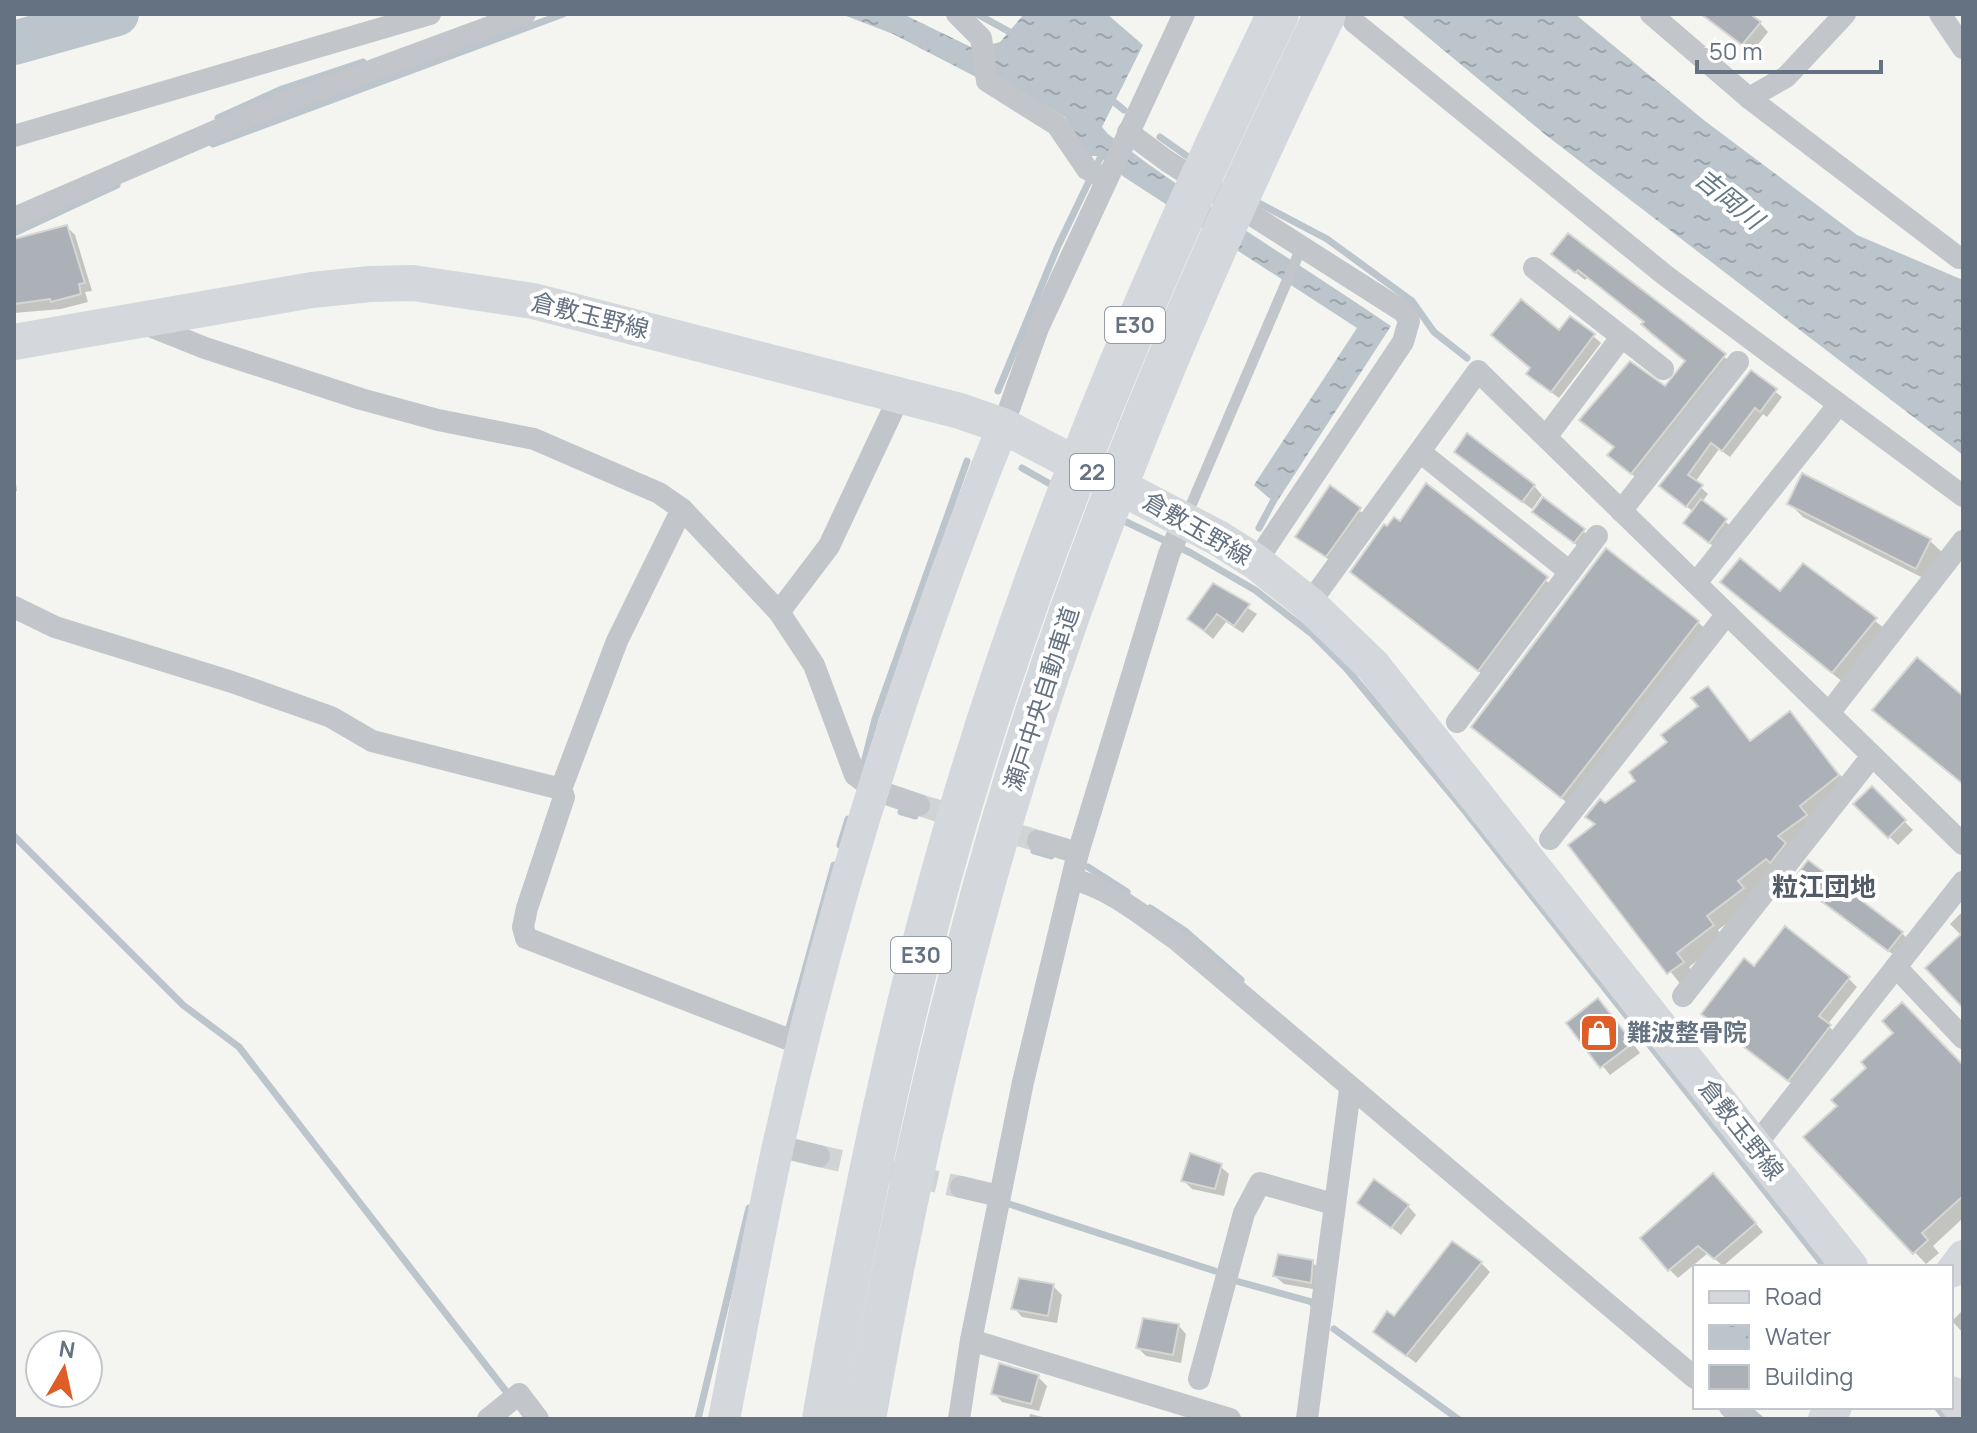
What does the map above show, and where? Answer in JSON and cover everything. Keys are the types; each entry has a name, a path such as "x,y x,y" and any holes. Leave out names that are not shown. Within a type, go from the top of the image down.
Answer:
{"highway":[{"name":"瀬戸中央自動車道","path":"823,1419 848,1271 918,964 970,778 1063,504 1091,432 1182,219 1278,14"},
{"name":"瀬戸中央自動車道","path":"865,1419 924,1115 959,974 1030,730 1130,454 1219,241 1250,174 1340,18"}],"main road":[{"name":"倉敷玉野線","path":"14,342 312,290 413,283 533,301 900,395 1003,426 1182,525 1256,562 1309,604 1353,645 1400,698 1848,1265"}],"street":[{"path":"14,136 430,14"},
{"path":"14,218 262,111 525,14"},
{"path":"957,14 981,38 987,81 1057,125 1100,173"},
{"path":"724,1419 778,1146 803,1045 875,790 940,589 1100,173 1126,137 1184,14"},
{"path":"1651,14 1749,98 1959,258"},
{"path":"1749,98 1786,77 1845,14"},
{"path":"1940,14 1963,48"},
{"path":"1340,18 1654,266 1963,496"},
{"path":"1126,137 1167,161 1300,252 1404,312 1409,321 1409,332 1256,562"},
{"path":"1534,268 1620,339 1663,369"},
{"path":"138,322 205,348 361,399 438,420 534,439 659,493 682,509 779,612 814,665 855,775 875,790 919,805"},
{"path":"1546,437 1620,339"},
{"path":"1621,511 1738,362"},
{"path":"1309,604 1478,371 1963,844"},
{"path":"779,612 829,546 900,395"},
{"path":"1696,583 1839,404"},
{"path":"1420,452 1570,572"},
{"path":"682,509 617,641 561,789 564,797 523,927 526,938 803,1045"},
{"path":"959,1419 999,1196 1078,853 1169,554 1182,525"},
{"path":"1457,722 1597,536"},
{"path":"1829,713 1963,541"},
{"path":"14,607 55,627 232,682 331,717 372,741 561,789"},
{"path":"1550,839 1727,614"},
{"path":"1683,996 1872,756"},
{"path":"1038,841 1078,853"},
{"path":"1072,879 1088,883 1121,901 1177,940 1350,1090 1693,1376"},
{"path":"1754,1147 1963,882"},
{"path":"1896,967 1963,1038"},
{"path":"1307,1419 1350,1090"},
{"path":"778,1146 819,1156"},
{"path":"1199,1379 1244,1213 1260,1183 1333,1204"},
{"path":"961,1187 999,1196"},
{"path":"971,1340 1230,1419"},
{"path":"488,1419 519,1394 538,1419"}],"lane":[{"path":"1182,525 1300,252"}],"water":[{"path":"841,14 903,14 975,49 1000,42 1024,14 1107,14 1143,45 1102,127 1108,134 1213,209 1391,326 1278,500 1269,498 1254,485 1357,328 1124,177 1099,156 1088,156 1065,117 995,75 976,77 893,34"},
{"path":"1400,14 1575,14 1705,121 1857,235 1963,280 1963,455 1547,136"}],"building":[{"path":"1701,14 1750,14 1761,22 1742,45"},
{"path":"67,225 85,283 79,284 81,294 51,302 50,299 14,304 14,239"},
{"path":"1568,233 1726,354 1631,474 1607,455 1614,447 1579,420 1630,361 1665,386 1685,361 1641,324 1644,322 1578,270 1575,273 1551,254"},
{"path":"1521,299 1559,330 1570,316 1595,334 1551,392 1526,374 1530,368 1491,335"},
{"path":"1751,370 1777,389 1760,412 1755,408 1722,451 1711,443 1688,475 1703,485 1686,507 1659,486"},
{"path":"1467,433 1535,485 1522,502 1454,452"},
{"path":"1802,473 1931,539 1916,569 1787,504"},
{"path":"1426,483 1548,577 1478,671 1350,572 1384,524 1387,526 1394,517 1400,521"},
{"path":"1330,485 1361,508 1326,557 1295,537"},
{"path":"1543,497 1585,529 1574,543 1532,512"},
{"path":"1701,499 1727,519 1709,543 1683,523"},
{"path":"1606,548 1699,621 1561,798 1471,727"},
{"path":"1740,558 1780,591 1803,563 1877,618 1832,673 1720,582"},
{"path":"1213,583 1250,604 1234,626 1217,614 1204,631 1187,619"},
{"path":"1917,657 1963,696 1963,784 1872,710"},
{"path":"1708,686 1750,741 1790,711 1839,775 1800,806 1807,815 1778,836 1786,843 1770,863 1766,859 1738,881 1744,888 1707,916 1714,925 1677,953 1684,962 1667,974 1568,845 1595,824 1585,817 1600,799 1605,803 1635,781 1629,772 1667,742 1661,735 1698,706 1691,698"},
{"path":"1872,786 1906,820 1888,838 1853,804"},
{"path":"1808,860 1903,932 1888,951 1793,880"},
{"path":"1785,926 1850,977 1819,1016 1831,1025 1788,1081 1701,1014 1744,958 1754,966"},
{"path":"1963,932 1963,1008 1925,968"},
{"name":"難波整骨院","path":"1598,998 1633,1043 1600,1068 1566,1023"},
{"path":"1902,1002 1963,1065 1963,1196 1922,1233 1928,1240 1913,1254 1803,1137 1837,1106 1831,1100 1866,1068 1861,1062 1893,1033 1882,1021"},
{"path":"1190,1153 1222,1164 1215,1189 1181,1181"},
{"path":"1713,1173 1756,1223 1714,1259 1698,1246 1668,1271 1640,1238"},
{"path":"1374,1179 1409,1205 1391,1228 1357,1203"},
{"path":"1452,1241 1482,1262 1406,1356 1373,1332 1387,1311 1394,1316"},
{"path":"1278,1254 1313,1260 1311,1283 1273,1276"},
{"path":"1019,1278 1054,1284 1048,1316 1011,1309"},
{"path":"1143,1318 1179,1324 1173,1355 1136,1348"},
{"path":"999,1363 1039,1375 1031,1404 991,1394"}],"waterway":[{"name":"吉岡川","path":"14,43 117,14"},
{"path":"213,144 563,14"},
{"path":"977,14 1017,36"},
{"path":"218,118 282,89 363,62"},
{"path":"1109,98 1124,110"},
{"path":"1160,137 1194,161"},
{"path":"998,391 1057,248 1103,152"},
{"path":"14,233 117,185"},
{"path":"1251,199 1327,239 1412,301 1434,332 1467,358"},
{"path":"863,767 875,719 967,461"},
{"path":"1022,468 1057,488"},
{"path":"1259,528 1275,498 1270,494"},
{"path":"1118,518 1191,553 1255,590 1312,634 1346,668 1465,811 1823,1265"},
{"path":"901,812 915,816"},
{"path":"840,845 848,819"},
{"path":"14,836 183,1005 239,1047 505,1390"},
{"path":"1034,851 1051,856"},
{"path":"789,1028 834,865"},
{"path":"1088,867 1127,892"},
{"path":"1150,908 1185,931 1241,980"},
{"path":"1009,1204 1215,1271"},
{"path":"698,1419 749,1208"},
{"path":"1236,1281 1312,1302 1314,1306"},
{"path":"1334,1329 1458,1419"},
{"path":"1748,1409 1760,1419"},
{"path":"1938,1409 1946,1419"}],"tunnel":[{"path":"919,805 1038,841"},
{"path":"819,1156 961,1187"}],"place":[{"name":"難波整骨院","path":"1599,1033"}],"district":[{"name":"粒江団地","path":"1824,887"}]}
